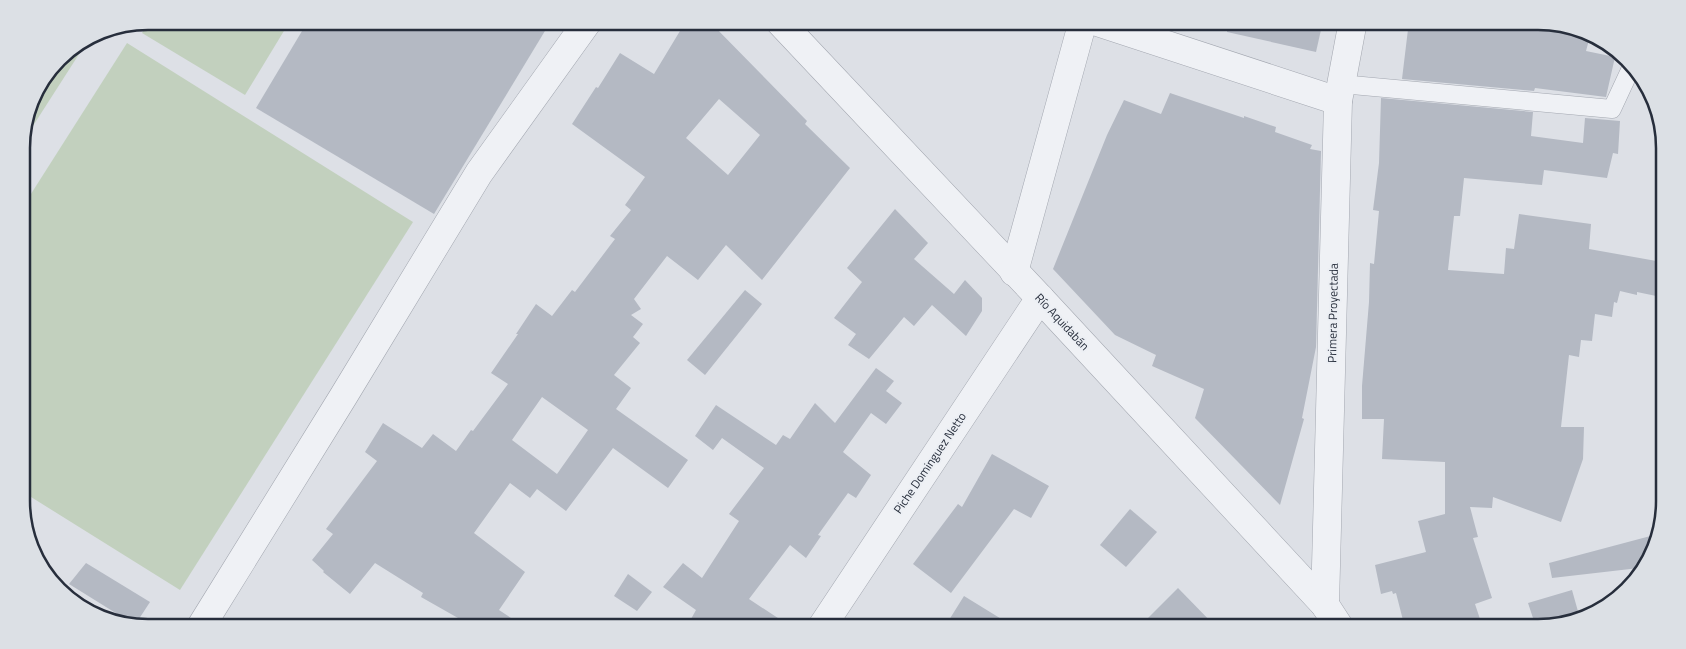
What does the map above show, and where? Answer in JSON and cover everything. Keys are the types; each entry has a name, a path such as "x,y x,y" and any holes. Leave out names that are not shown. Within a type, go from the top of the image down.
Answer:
{"street":[{"path":"206,619 338,406 479,173 582,30"},
{"name":"Río Aquidabán","path":"787,30 1040,298 1333,616"},
{"path":"1014,272 1081,30"},
{"path":"1125,30 1339,92"},
{"name":"Primera Proyectada","path":"1333,616 1339,92 1351,30"},
{"name":"Piche Dominguez Netto","path":"827,619 1040,298"}],"lane":[{"path":"1339,92 1612,110 1629,73"}],"green space":[{"path":"144,30 148,30 285,30 245,95 142,33"},
{"path":"127,43 413,222 180,590 30,496 30,195"},
{"path":"81,50 32,128 39,103 50,82 70,59"}],"building":[{"path":"303,30 546,30 434,214 256,108"},
{"path":"681,30 718,30 807,121 805,124 850,168 762,280 726,245 698,280 667,256 634,299 641,309 631,315 643,324 633,337 640,343 614,375 631,388 616,409 688,460 668,488 613,448 566,511 537,489 530,498 510,483 474,533 525,572 499,610 512,619 457,619 421,597 423,593 375,563 350,594 323,572 312,560 333,534 326,529 377,461 365,452 383,423 422,448 433,434 456,451 508,384 491,373 536,304 552,316 572,290 575,292 615,239 610,236 631,210 625,205 645,177 572,124 620,53 654,74","holes":["719,99 760,135 728,175 686,138","542,397 588,430 557,474 512,440"]},
{"path":"1227,30 1321,30 1316,52 1227,32"},
{"path":"1408,30 1554,31 1576,36 1589,41 1586,51 1615,58 1606,97 1535,88 1534,91 1402,79"},
{"path":"1170,93 1276,127 1275,132 1312,145 1310,149 1321,151 1316,347 1302,418 1304,419 1280,505 1195,418 1204,389 1152,366 1156,355 1115,335 1053,269 1107,135 1124,100 1161,114"},
{"path":"1381,98 1533,112 1531,136 1583,143 1585,118 1620,121 1618,154 1613,153 1607,178 1544,170 1542,185 1464,178 1460,216 1454,216 1448,270 1504,274 1506,248 1514,249 1519,214 1591,224 1589,249 1656,261 1656,296 1637,292 1637,295 1620,291 1617,303 1614,302 1612,317 1595,314 1592,341 1581,340 1579,357 1569,355 1561,427 1584,427 1583,459 1561,522 1493,497 1492,508 1470,507 1478,537 1473,538 1492,598 1475,604 1480,619 1403,619 1396,593 1393,594 1392,591 1381,594 1375,565 1426,552 1418,521 1445,514 1445,462 1382,459 1384,419 1362,419 1362,386 1369,302 1370,263 1374,264 1379,211 1373,210 1379,163"},
{"path":"895,209 928,243 914,259 954,294 965,280 982,298 982,311 966,336 932,305 914,326 904,317 869,359 848,345 856,334 834,318 862,282 847,268"},
{"path":"745,290 762,304 705,375 687,360"},
{"path":"876,368 894,381 886,391 902,403 886,424 871,413 843,452 871,475 856,498 848,493 818,535 821,536 806,558 790,545 749,599 779,619 691,619 696,610 663,587 683,563 702,578 739,521 729,514 764,468 722,438 713,450 695,436 716,405 776,445 783,435 790,439 815,403 835,423"},
{"path":"992,454 1049,486 1031,518 1014,509 951,593 913,564 958,504 962,507"},
{"path":"1130,509 1157,532 1126,567 1100,545"},
{"path":"1651,536 1635,568 1552,578 1549,563"},
{"path":"86,563 150,602 139,618 120,616 69,584"},
{"path":"628,574 652,592 637,611 614,596"},
{"path":"1178,588 1208,619 1147,619"},
{"path":"1572,590 1578,612 1554,618 1533,619 1528,603"},
{"path":"964,596 1001,619 950,619"}]}
